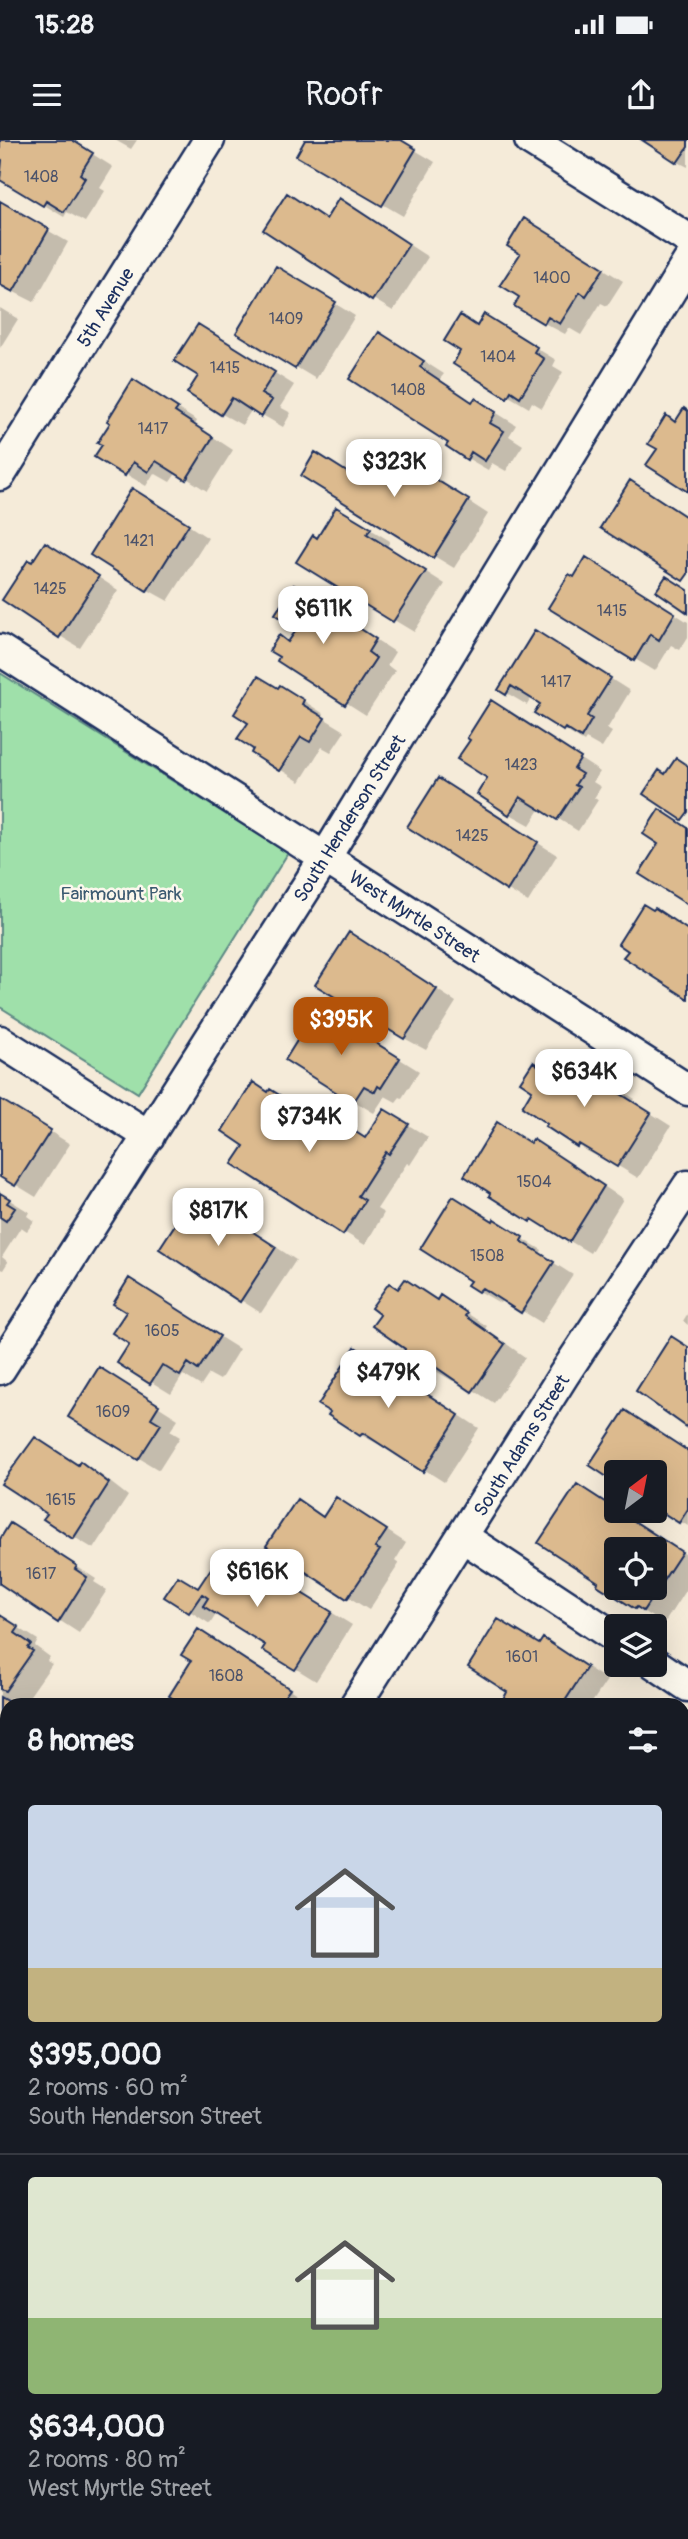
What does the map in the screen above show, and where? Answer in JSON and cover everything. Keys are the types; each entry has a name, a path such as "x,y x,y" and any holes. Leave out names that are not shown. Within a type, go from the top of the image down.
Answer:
{"street":[{"name":"5th Avenue","path":"0,475 209,140"},
{"path":"530,140 688,239"},
{"name":"South Henderson Street","path":"0,1369 325,859 688,262"},
{"name":"West Myrtle Street","path":"0,650 688,1090"},
{"path":"0,1041 149,1136"},
{"name":"South Adams Street","path":"360,1698 688,1186"},
{"path":"463,1537 604,1630"},
{"path":"667,1672 688,1686"}],"green space":[{"name":"Fairmount Park","path":"0,673 288,853 138,1093 0,1007"}],"building":[{"path":"0,140 72,140 93,153 80,174 85,178 64,212 46,201 43,206 0,180"},
{"path":"305,140 401,140 416,149 382,206 296,156"},
{"path":"642,140 688,140 688,147 677,163"},
{"path":"287,193 326,219 339,198 409,244 372,301 263,230"},
{"path":"0,201 49,229 13,292 0,285"},
{"path":"524,218 604,268 586,296 580,292 560,324 548,317 544,324 514,306 519,297 500,285 520,254 507,246"},
{"path":"276,266 336,302 295,369 236,333"},
{"path":"484,314 537,347 534,352 544,359 520,397 511,391 507,398 453,364 460,351 444,341 460,315 477,326"},
{"path":"198,324 275,372 261,394 272,400 261,417 232,398 221,415 187,393 198,376 174,361"},
{"path":"379,332 424,361 420,367 472,402 475,398 496,412 490,423 504,431 485,461 471,452 467,460 446,446 448,443 349,379"},
{"path":"133,379 178,408 175,412 213,437 186,480 156,461 148,472 133,462 125,476 94,457 102,445 97,443 110,423 107,421"},
{"path":"684,408 688,411 688,492 646,465 657,449 648,444 666,415 675,422"},
{"path":"376,451 418,478 422,471 469,500 433,558 301,476 315,452 358,479"},
{"path":"630,480 688,518 688,574 683,581 600,528"},
{"path":"132,488 189,524 147,591 90,555"},
{"path":"336,507 371,528 367,534 426,571 393,622 296,562 313,535 317,538"},
{"path":"45,542 99,576 59,638 2,600 28,560 32,562"},
{"path":"586,557 675,613 659,640 650,634 634,661 548,608 569,574 574,577"},
{"path":"666,576 688,590 688,613 656,591"},
{"path":"294,585 376,639 368,652 376,658 345,705 277,661 279,657 269,651 279,635 288,642 297,629 275,614"},
{"path":"535,630 611,678 587,716 592,719 581,738 565,728 563,731 534,713 540,704 511,686 506,695 498,690"},
{"path":"258,676 278,688 280,685 304,700 302,704 325,718 310,742 301,737 279,771 251,753 253,749 237,739 248,723 234,714"},
{"path":"491,700 581,758 574,769 582,774 575,785 579,787 557,820 520,797 509,815 477,794 487,778 457,759"},
{"path":"676,758 688,766 688,812 682,820 643,794 659,770 665,774"},
{"path":"438,778 538,842 507,891 407,827"},
{"path":"659,809 688,828 688,905 639,874 658,844 643,834"},
{"path":"643,904 653,910 655,908 688,930 688,999 623,957 628,951 618,944"},
{"path":"349,932 437,989 404,1039 315,985"},
{"path":"318,1007 400,1058 381,1088 378,1086 375,1092 364,1086 353,1103 285,1060"},
{"path":"562,1056 578,1067 581,1064 616,1086 613,1089 651,1113 617,1167 579,1144 577,1147 522,1107 532,1090 520,1082 533,1062 551,1074"},
{"path":"253,1082 268,1092 270,1089 327,1125 332,1117 365,1138 384,1109 409,1124 389,1154 386,1152 358,1196 365,1200 343,1235 232,1164 244,1146 222,1131"},
{"path":"0,1099 51,1130 15,1186 0,1177"},
{"path":"497,1122 530,1143 533,1139 604,1186 569,1242 532,1219 530,1222 489,1196 490,1193 464,1176"},
{"path":"0,1193 10,1199 7,1203 15,1208 6,1221 0,1217"},
{"path":"195,1194 276,1247 240,1302 159,1249"},
{"path":"453,1196 523,1237 521,1241 554,1262 521,1313 482,1288 478,1292 467,1285 470,1281 420,1249"},
{"path":"129,1278 220,1336 198,1370 188,1363 180,1376 162,1365 150,1384 117,1363 129,1344 112,1333 126,1312 113,1304"},
{"path":"405,1279 437,1300 440,1295 505,1344 472,1392 434,1366 431,1371 372,1326 380,1315 371,1308 389,1283 398,1289"},
{"path":"671,1336 688,1347 688,1428 636,1391"},
{"path":"355,1347 459,1415 423,1472 363,1433 360,1436 328,1415 330,1412 318,1405"},
{"path":"99,1367 159,1405 151,1418 161,1424 138,1460 68,1417"},
{"path":"625,1410 688,1451 688,1509 679,1523 667,1515 667,1460 604,1460 604,1475 589,1465"},
{"path":"35,1437 78,1465 80,1461 109,1483 73,1539 43,1519 47,1514 1,1484"},
{"path":"577,1484 604,1501 604,1523 637,1523 659,1537 604,1537 604,1589 597,1585 598,1582 538,1543"},
{"path":"336,1497 387,1530 375,1548 380,1550 347,1599 266,1546 297,1499 323,1517"},
{"path":"10,1523 77,1566 75,1569 87,1577 58,1623 0,1584 0,1539"},
{"path":"667,1542 682,1552 667,1575"},
{"path":"235,1556 289,1591 292,1587 332,1612 295,1670 262,1650 265,1645 203,1606 208,1598 202,1594 189,1613 164,1597 178,1576 198,1588 216,1561 227,1568"},
{"path":"621,1600 650,1600 643,1611 637,1607 635,1609"},
{"path":"0,1615 19,1627 15,1633 31,1644 28,1648 33,1651 5,1691 0,1689"},
{"path":"498,1619 539,1644 543,1638 587,1667 567,1698 504,1698 507,1692 468,1667"},
{"path":"198,1629 290,1689 283,1698 172,1698 169,1696 191,1661 181,1655"}]}
